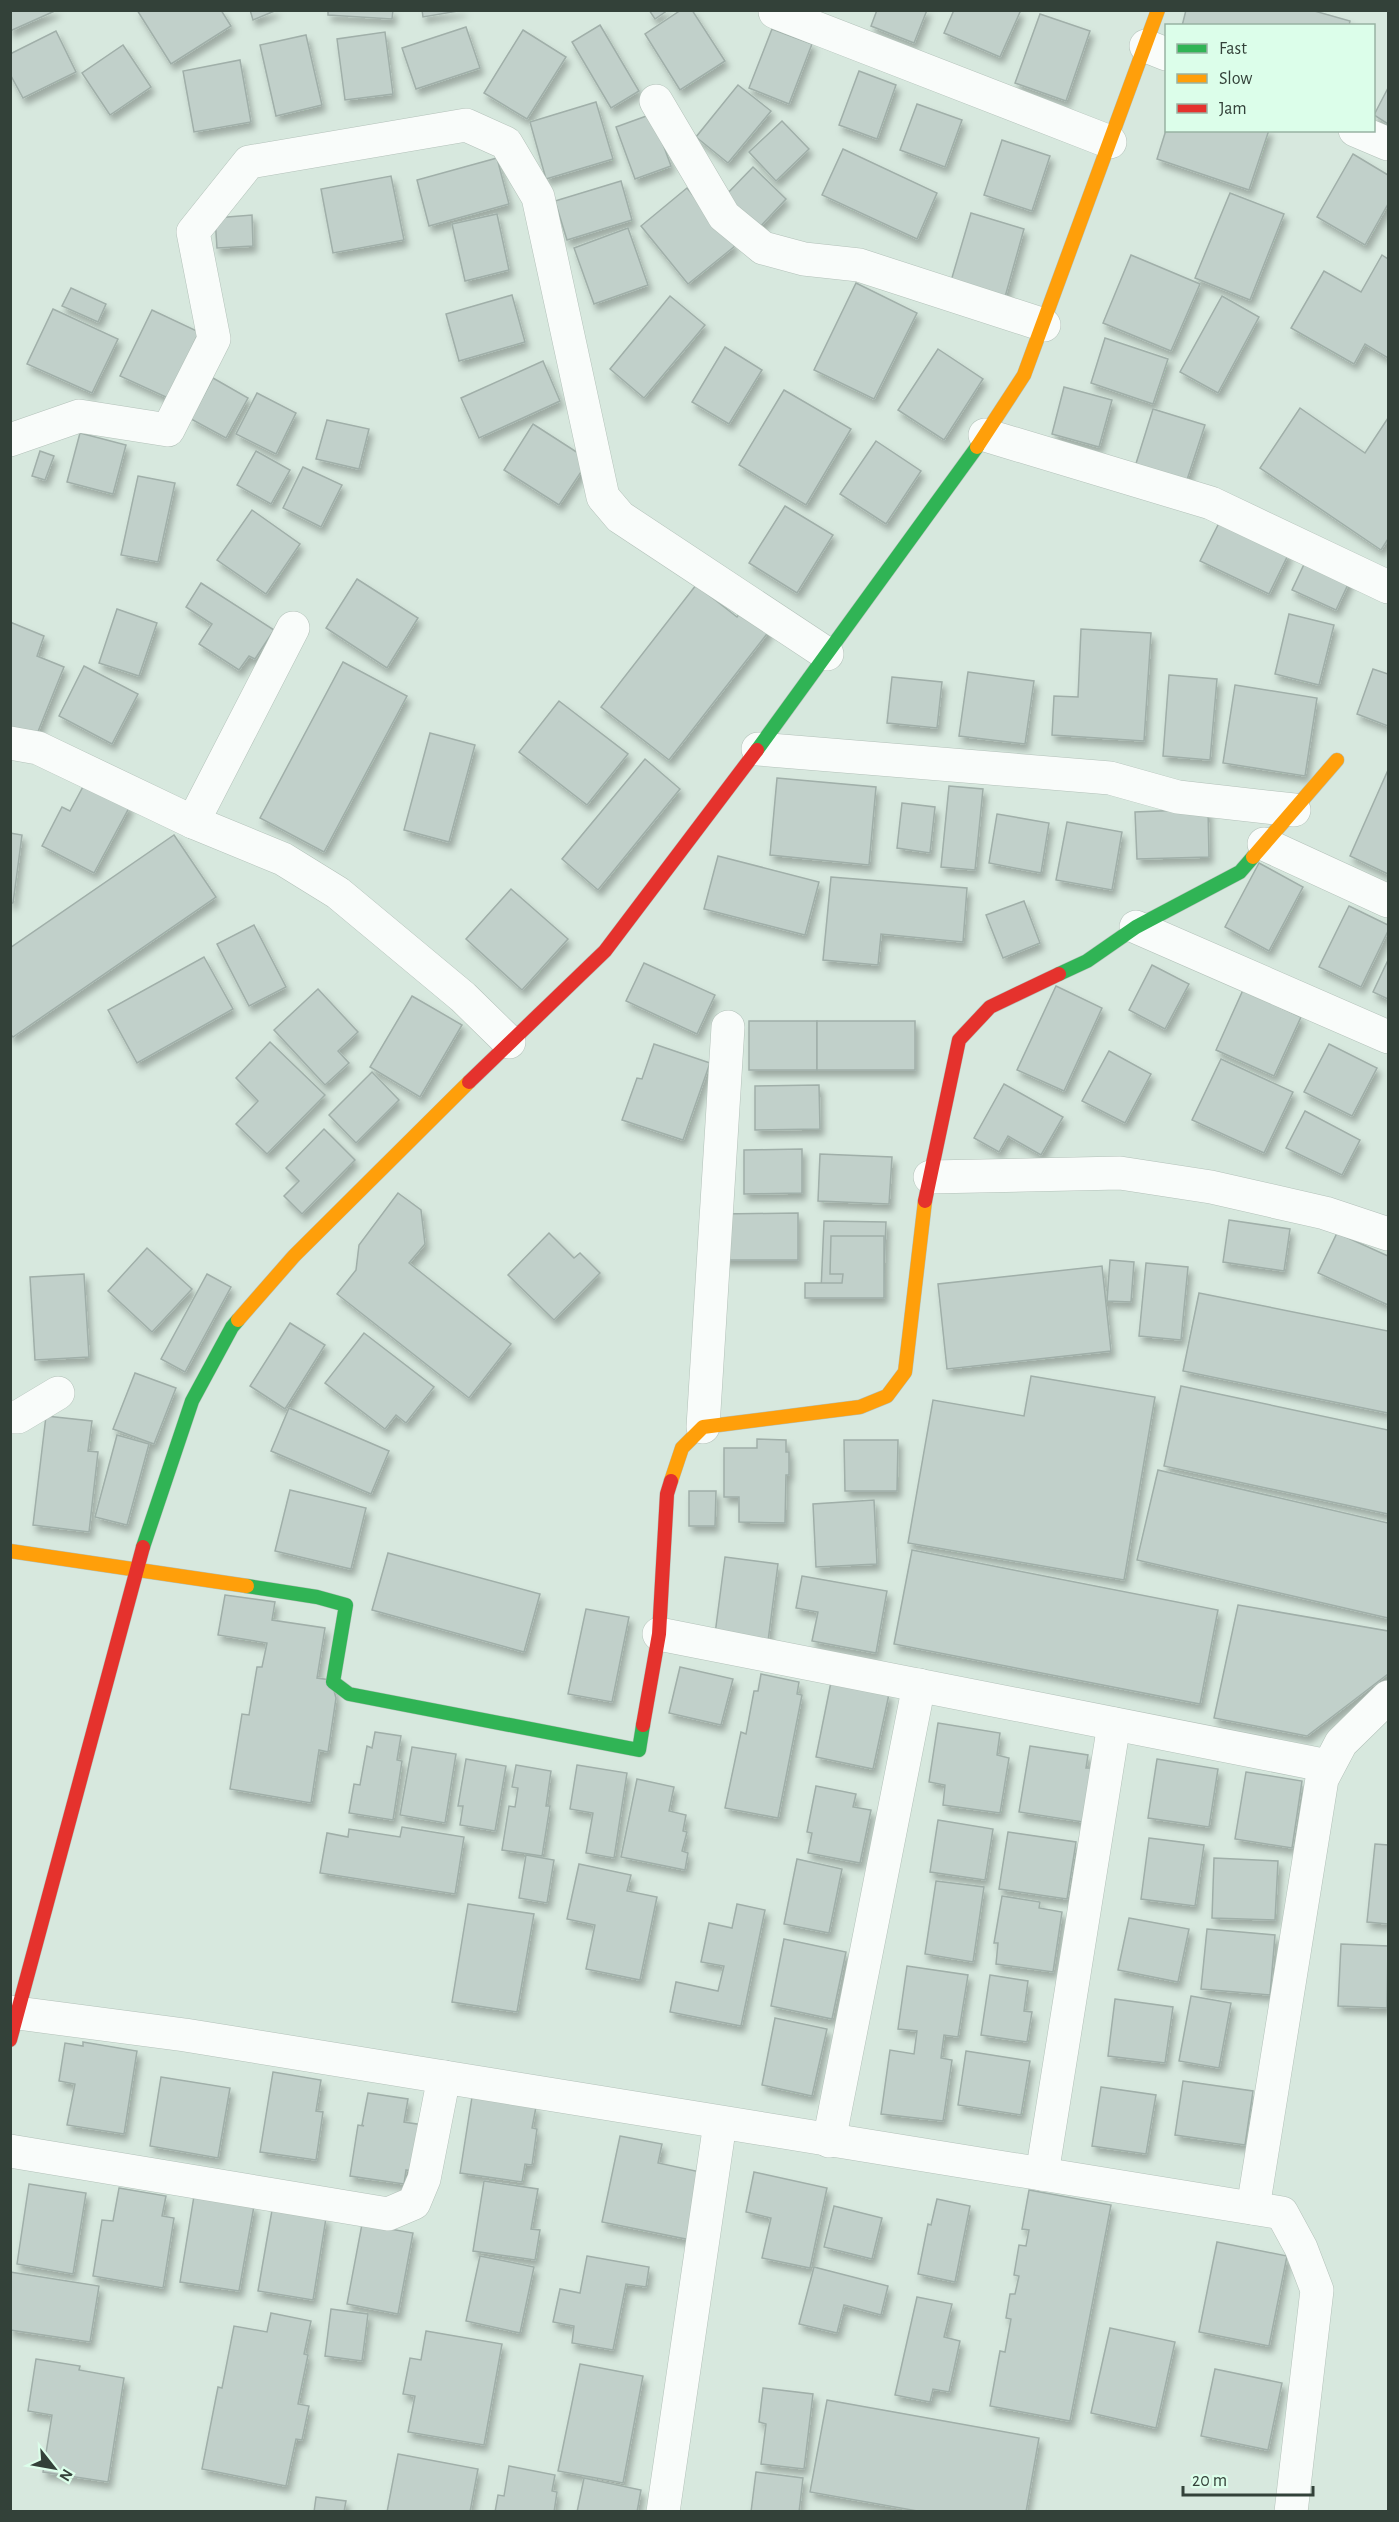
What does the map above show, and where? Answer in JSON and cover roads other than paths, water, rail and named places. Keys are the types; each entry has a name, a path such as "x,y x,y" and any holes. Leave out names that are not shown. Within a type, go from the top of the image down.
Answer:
{"street":[{"path":"1158,10 1156,50 1110,142 1024,375 985,435 758,749 605,951 509,1042 294,1256 232,1327 192,1401 136,1569 13,2022 185,2035 1282,2213 1301,2248 1317,2290 1291,2511"},
{"path":"775,12 1110,142"},
{"path":"656,101 724,216 763,248 804,259 859,265 1044,325"},
{"path":"10,440 79,416 168,430 214,339 193,232 249,162 466,125 506,142 538,197 603,497 620,517 827,654"},
{"path":"1359,132 1389,144"},
{"path":"985,435 1211,503 1389,587"},
{"path":"193,822 292,628"},
{"path":"10,743 38,748 193,822 283,859 338,893 463,997 509,1042"},
{"path":"758,749 1110,778 1178,797 1294,810"},
{"path":"10,1551 317,1597 346,1605 333,1682 349,1694 639,1749 659,1634 666,1494 682,1449 703,1427 860,1407 887,1396 905,1372 925,1197 959,1040 990,1007 1087,961 1136,927 1240,872 1337,760"},
{"path":"1264,844 1389,901"},
{"path":"1136,927 1389,1037"},
{"path":"703,1427 728,1027"},
{"path":"930,1177 1120,1173 1211,1187 1325,1213 1389,1234"},
{"path":"10,1417 18,1417 58,1393"},
{"path":"659,1634 1328,1766"},
{"path":"829,2140 920,1685"},
{"path":"1253,2208 1322,1779 1341,1743 1389,1697"},
{"path":"1042,2174 1114,1724"},
{"path":"10,2151 388,2214 414,2203 424,2179 444,2077"},
{"path":"663,2511 720,2123"}]}
